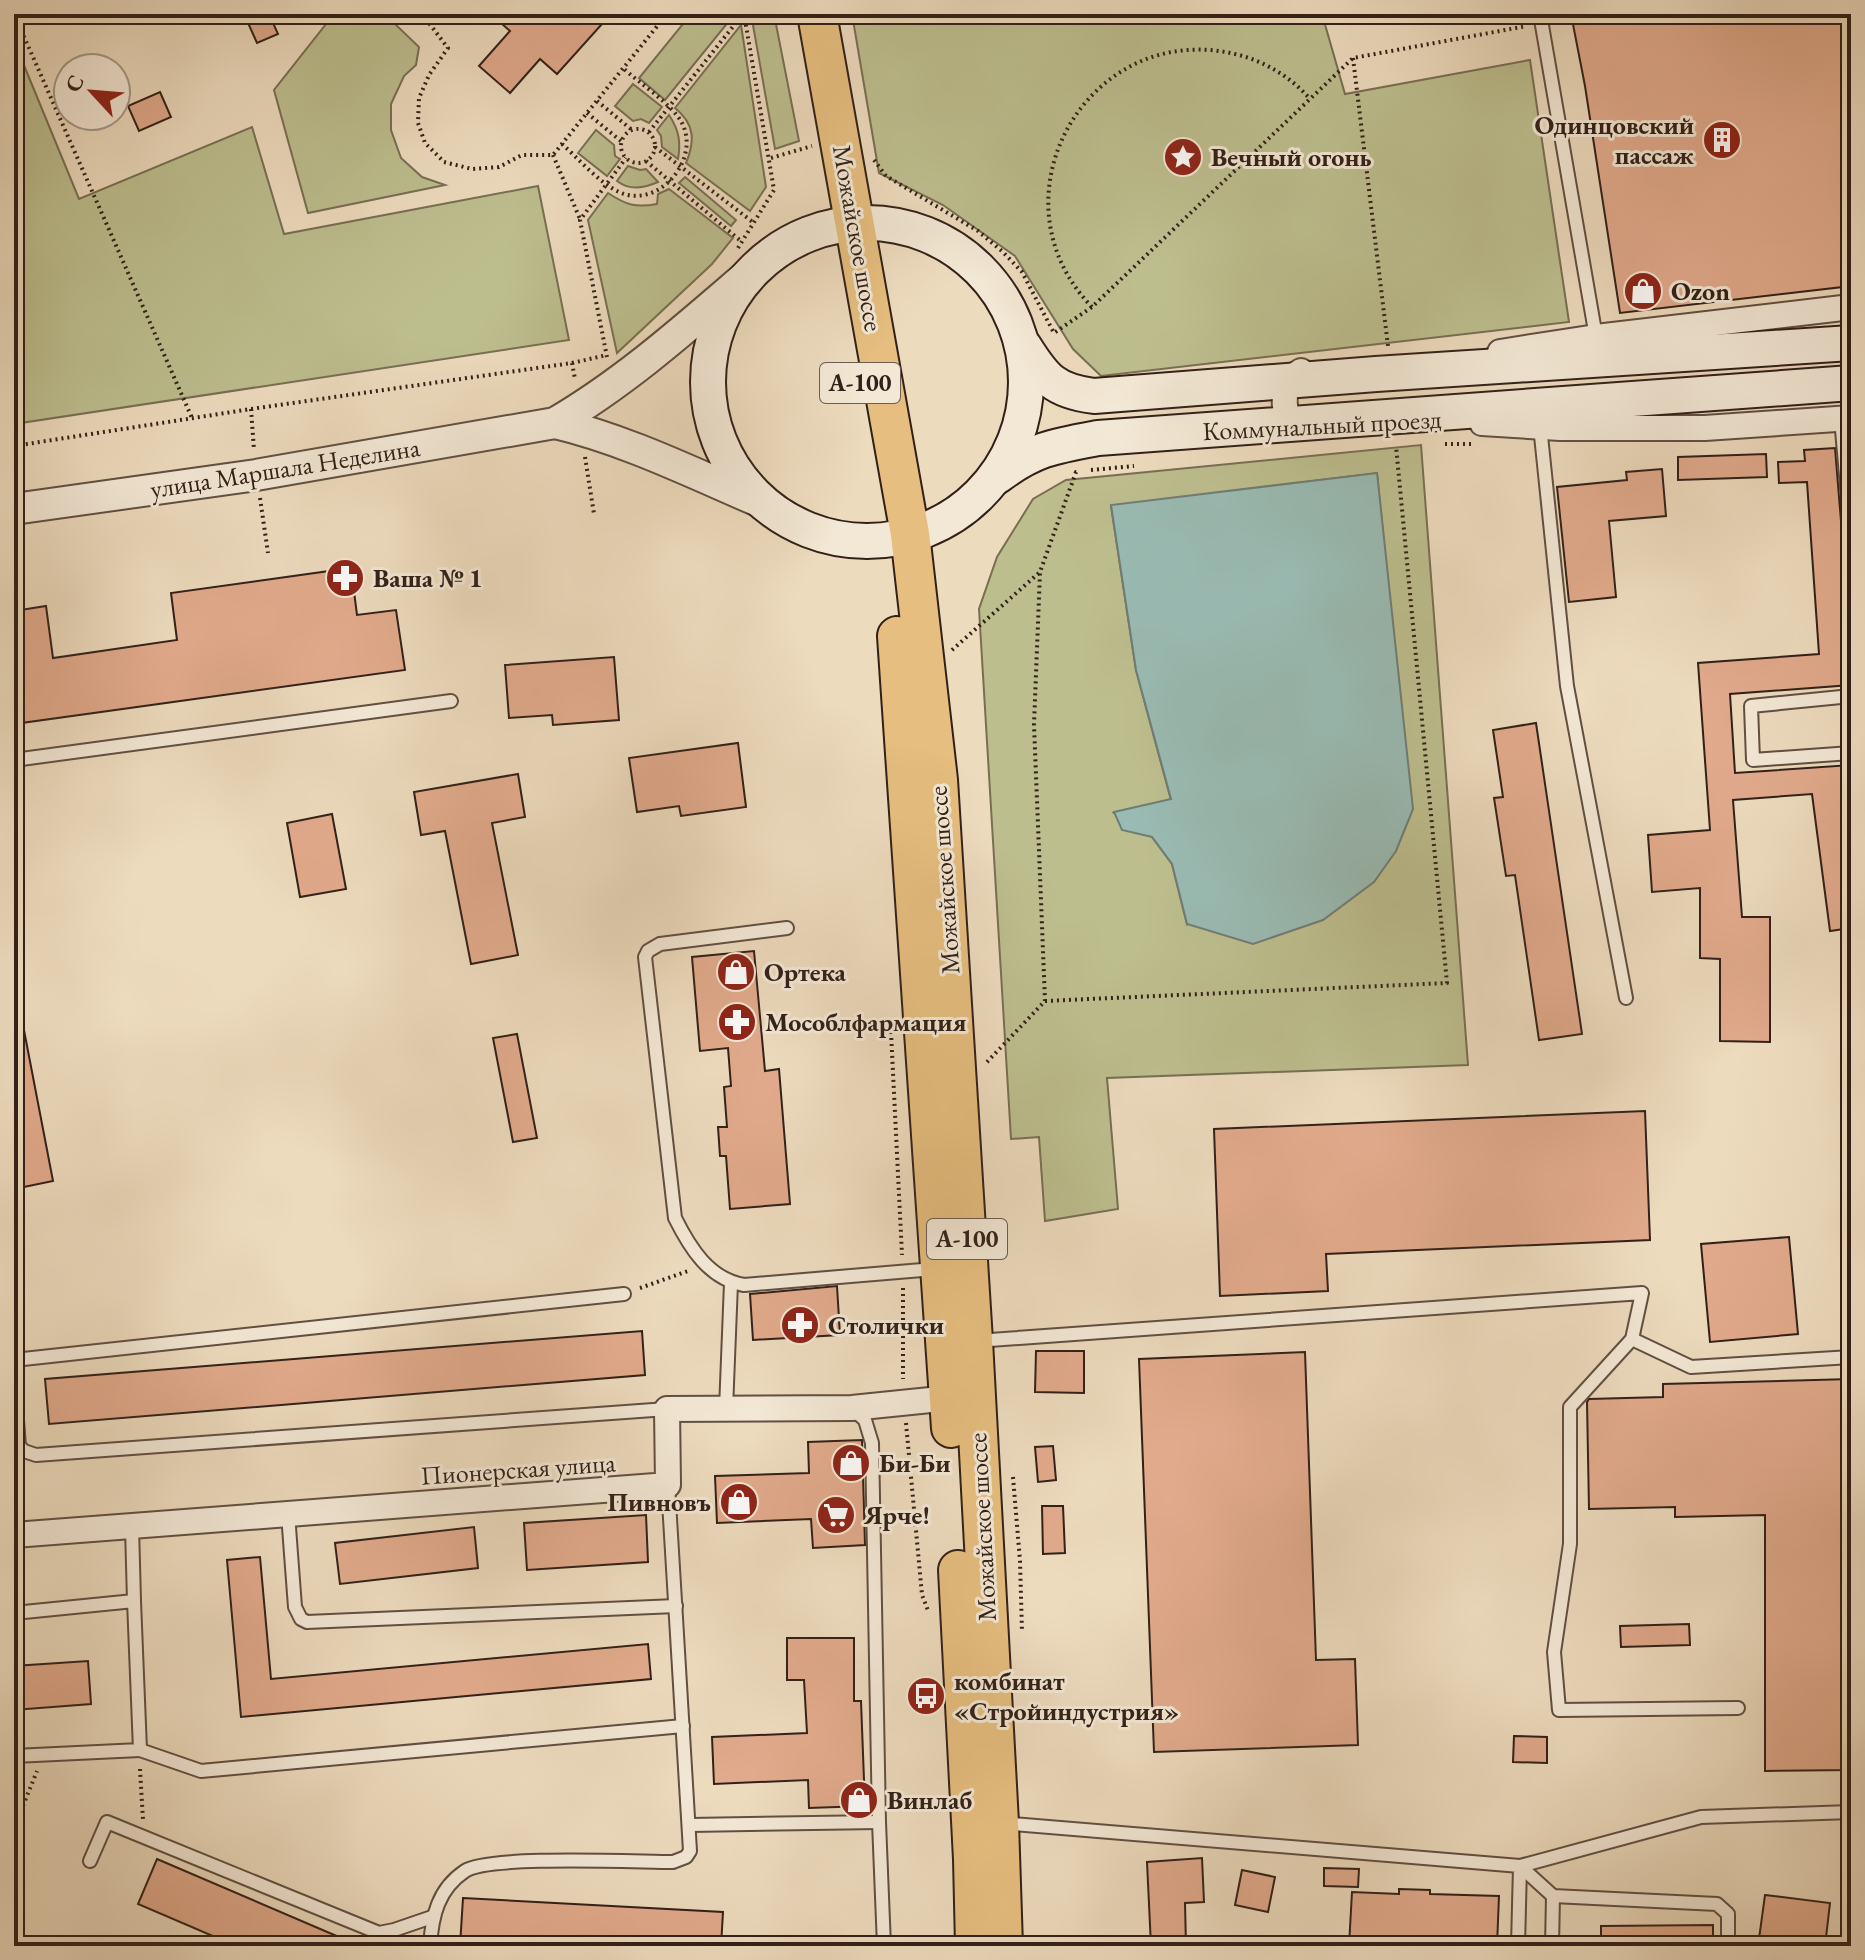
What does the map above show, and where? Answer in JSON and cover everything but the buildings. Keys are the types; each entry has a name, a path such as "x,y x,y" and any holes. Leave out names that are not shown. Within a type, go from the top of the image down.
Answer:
{"main road":[{"name":"Можайское шоссе","path":"791,14 844,226"},
{"name":"Можайское шоссе","path":"817,14 844,226 938,780 973,1341 1003,1946"},
{"path":"889,224 935,237 973,263 1003,299 1022,342 1026,378 1023,413 1012,447 994,478 968,505 936,526 899,537 864,542 827,537 793,523 763,503 734,471 715,431 707,389 711,346 743,255 844,226 889,224"},
{"name":"Коммунальный проезд","path":"1022,342 1041,374 1060,388 1075,394 1094,396 1290,381 1382,361"},
{"path":"1382,361 1431,370 1851,343"},
{"path":"1436,429 1851,383"},
{"name":"Коммунальный проезд","path":"994,478 1020,459 1048,447 1098,438 1293,425 1436,429"},
{"name":"Можайское шоссе","path":"899,537 900,659 950,1398 975,1946"}],"street":[{"path":"743,255 666,345 572,421 763,503"},
{"name":"Коммунальный проезд","path":"1382,361 1506,351 1596,337 1851,307"},
{"path":"1293,425 1284,407 1284,397 1296,373 1310,367 1506,351"},
{"path":"1431,370 1416,378 1411,393 1418,408 1436,429"},
{"name":"Коммунальный проезд","path":"1436,429 1478,423 1705,428 1846,418"},
{"name":"улица Маршала Неделина","path":"14,509 256,475 572,421"},
{"path":"668,1485 667,1409 852,1408 950,1398"},
{"name":"Пионерская улица","path":"14,1535 668,1485"}],"lane":[{"path":"1541,18 1596,337"},
{"path":"1846,418 1851,534"},
{"path":"1540,426 1567,686 1626,998"},
{"path":"1851,696 1751,706 1753,760 1851,753"},
{"path":"14,760 451,701"},
{"path":"787,928 660,944 648,951 645,957 675,1218 687,1243 706,1265 731,1283 744,1285 941,1268"},
{"path":"726,1409 731,1283"},
{"path":"973,1341 1642,1293 1632,1339 1570,1407 1570,1544 1554,1652 1559,1710 1738,1708"},
{"path":"14,1360 624,1294"},
{"path":"1632,1339 1691,1367 1851,1357"},
{"path":"14,1381 19,1446 29,1455 667,1409"},
{"path":"852,1408 865,1420 872,1443 884,1946"},
{"path":"430,1946 432,1917 444,1890 466,1870 495,1862 680,1861 690,1851 668,1485"},
{"path":"288,1514 295,1607 301,1619 307,1622 676,1606"},
{"path":"132,1527 140,1750"},
{"path":"14,1613 134,1601"},
{"path":"14,1756 140,1750 201,1771 683,1726"},
{"path":"999,1823 1520,1866 1701,1817 1851,1812"},
{"path":"90,1861 107,1822 379,1933 432,1917"},
{"path":"690,1825 879,1822"},
{"path":"1520,1866 1553,1896 1717,1904 1728,1914 1728,1946"},
{"path":"1518,1946 1520,1866"},
{"path":"1552,1946 1553,1896"}],"path":[{"path":"14,14 192,419"},
{"path":"428,14 425,18 448,48 429,75 419,98 418,123 425,143 444,162 472,169 499,167 522,155 553,155"},
{"path":"553,155 667,14"},
{"path":"649,132 744,14"},
{"path":"646,161 743,255 754,223 774,190 744,14"},
{"path":"872,157 886,176 968,225 1003,252 1022,272 1054,333 1092,307 1353,58 1541,18"},
{"path":"1092,307 1075,287 1054,245 1048,198 1050,174 1061,141 1078,110 1094,92 1112,77 1143,60 1178,51 1201,50 1225,52 1270,67 1310,99"},
{"path":"1353,58 1382,361"},
{"path":"562,144 620,193 637,195 653,192 670,181 685,156 686,139 682,123 623,68"},
{"path":"597,101 632,130"},
{"path":"587,113 622,143 626,158 636,163 646,161 654,153 653,136 649,132 632,130 622,143"},
{"path":"655,147 754,223"},
{"path":"553,155 580,220 610,370"},
{"path":"580,220 626,158"},
{"path":"14,446 572,363 607,355"},
{"path":"572,363 572,421 594,514"},
{"path":"1436,429 1483,444"},
{"path":"983,1066 1045,1001 1447,983 1396,442"},
{"path":"1045,1001 1034,725 1040,572 1076,472 1147,465"},
{"path":"952,650 1040,572"},
{"path":"890,1019 903,1271 904,1403 922,1595 930,1615"},
{"path":"624,1294 706,1265"},
{"path":"140,1750 142,1797"},
{"path":"14,1828 44,1755"}],"green space":[{"path":"334,14 404,14 396,25 419,47 416,65 404,76 391,104 391,130 401,158 422,177 445,185 308,213 274,90"},
{"path":"691,14 734,15 665,100 639,78"},
{"path":"751,14 774,14 799,141 775,149"},
{"path":"852,14 1179,14 1181,20 1232,14 1322,14 1345,94 1530,60 1569,322 1101,376 1073,349 1015,256 943,205 879,173"},
{"path":"741,25 766,187 750,211 686,163 692,140 690,127 675,108"},
{"path":"14,41 79,199 252,127 284,234 538,186 569,340 14,424"},
{"path":"633,84 662,107 649,123 641,119 633,121 615,106"},
{"path":"669,115 678,136 678,159 662,147 657,130"},
{"path":"596,130 614,145 615,156 620,159 607,176 578,153"},
{"path":"628,166 646,169 658,182 637,188 622,184 617,181"},
{"path":"685,177 736,220 731,226 679,183"},
{"path":"669,189 733,238 712,264 617,353 588,220 608,193 626,203 643,206 657,204 658,194"},
{"path":"1421,445 1468,1065 1107,1078 1118,1209 1045,1221 1039,1137 1011,1139 979,609 997,557 1033,499 1066,480","holes":["1377,473 1392,623 1187,924 1172,864 1152,837 1114,813 1171,800 1136,670 1111,506"]}],"water":[{"path":"1377,473 1413,809 1396,851 1374,882 1323,920 1253,944 1187,924 1172,864 1152,837 1122,830 1114,812 1171,799 1136,670 1111,505"}],"place":[{"name":"Одинцовский пассаж","path":"1722,140"},
{"name":"Вечный огонь","path":"1183,157"},
{"name":"Ozon","path":"1643,291"},
{"name":"Ваша № 1","path":"345,578"},
{"name":"Ортека","path":"736,972"},
{"name":"Мособлфармация","path":"737,1022"},
{"name":"Столички","path":"800,1325"},
{"name":"Би-Би","path":"851,1463"},
{"name":"Пивновъ","path":"739,1502"},
{"name":"Ярче!","path":"836,1515"},
{"name":"комбинат «Стройиндустрия»","path":"926,1696"},
{"name":"Винлаб","path":"859,1800"}]}
